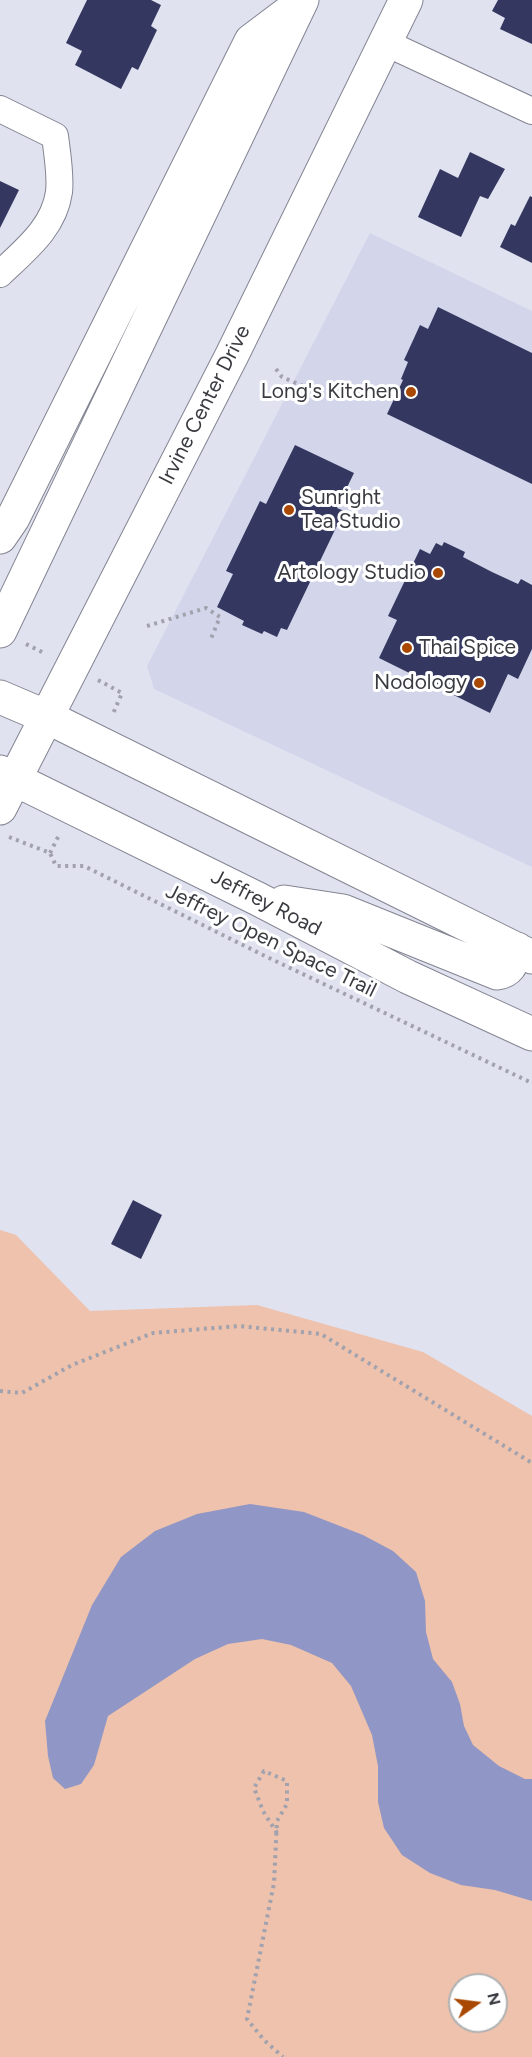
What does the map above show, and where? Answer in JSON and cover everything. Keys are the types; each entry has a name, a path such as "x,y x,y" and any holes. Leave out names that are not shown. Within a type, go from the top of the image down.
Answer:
{"main road":[{"name":"Irvine Center Drive","path":"0,808 7,775 47,717 232,355 406,0"},
{"path":"0,537 19,507 250,41 301,2"},
{"path":"0,631 301,2"},
{"path":"0,697 47,717 524,953 510,968 497,973 343,910 258,899"},
{"name":"Jeffrey Road","path":"7,775 258,899 408,977 532,1034"}],"street":[{"path":"386,43 532,111"},
{"path":"0,109 56,136 59,191 51,218 36,240 0,274"}],"path":[{"path":"276,369 282,377 319,393"},
{"path":"147,626 206,608 220,617 210,641"},
{"name":"Jeffrey Open Space Trail","path":"0,833 51,853 56,867 84,866 278,962 532,1083"},
{"path":"0,1391 22,1393 72,1365 153,1333 239,1326 321,1334 532,1463"},
{"path":"277,1833 263,1811 254,1788 264,1771 287,1781 286,1804 277,1821 277,1833 274,1883 248,2019 264,2040 283,2057"}],"shaded area":[{"path":"370,233 532,311 532,867 154,689 147,666"},
{"path":"0,1230 16,1235 90,1311 257,1305 423,1352 532,1416 532,2057 0,2057"}],"water":[{"path":"250,1504 304,1512 363,1535 393,1551 416,1572 425,1601 426,1632 433,1659 452,1682 460,1704 464,1726 473,1745 499,1766 525,1779 532,1779 532,1901 495,1890 461,1885 430,1873 402,1855 384,1828 378,1802 378,1766 372,1735 351,1686 332,1663 291,1645 262,1639 228,1644 195,1659 108,1716 94,1765 81,1784 65,1789 53,1778 48,1756 45,1721 92,1605 121,1557 155,1531 197,1514"}],"building":[{"path":"87,0 151,0 161,5 151,26 157,30 138,70 132,67 121,89 75,65 82,51 66,43"},
{"path":"498,0 532,0 532,44 500,29 505,18 492,11"},
{"path":"470,152 505,169 488,199 480,196 461,237 418,217 440,169 458,178"},
{"path":"0,181 19,190 0,228"},
{"path":"530,196 532,197 532,263 500,247 511,224 515,226"},
{"path":"438,307 532,353 532,484 387,414 403,380 401,379 408,362 404,360 420,325 428,329"},
{"path":"295,445 354,473 337,508 344,511 287,630 281,628 277,637 264,631 262,634 242,625 244,621 217,607 233,574 226,571 260,501 266,504"},
{"path":"444,542 465,552 463,557 492,572 518,584 521,579 532,585 532,649 518,679 508,674 490,713 379,658 397,620 388,616 420,549 430,554 436,543 442,546"},
{"path":"133,1200 162,1215 141,1259 111,1244"}],"place":[{"name":"Long's Kitchen","path":"411,392"},
{"name":"Sunright Tea Studio","path":"289,510"},
{"name":"Artology Studio","path":"438,573"},
{"name":"Thai Spice","path":"407,648"},
{"name":"Nodology","path":"479,683"}]}
